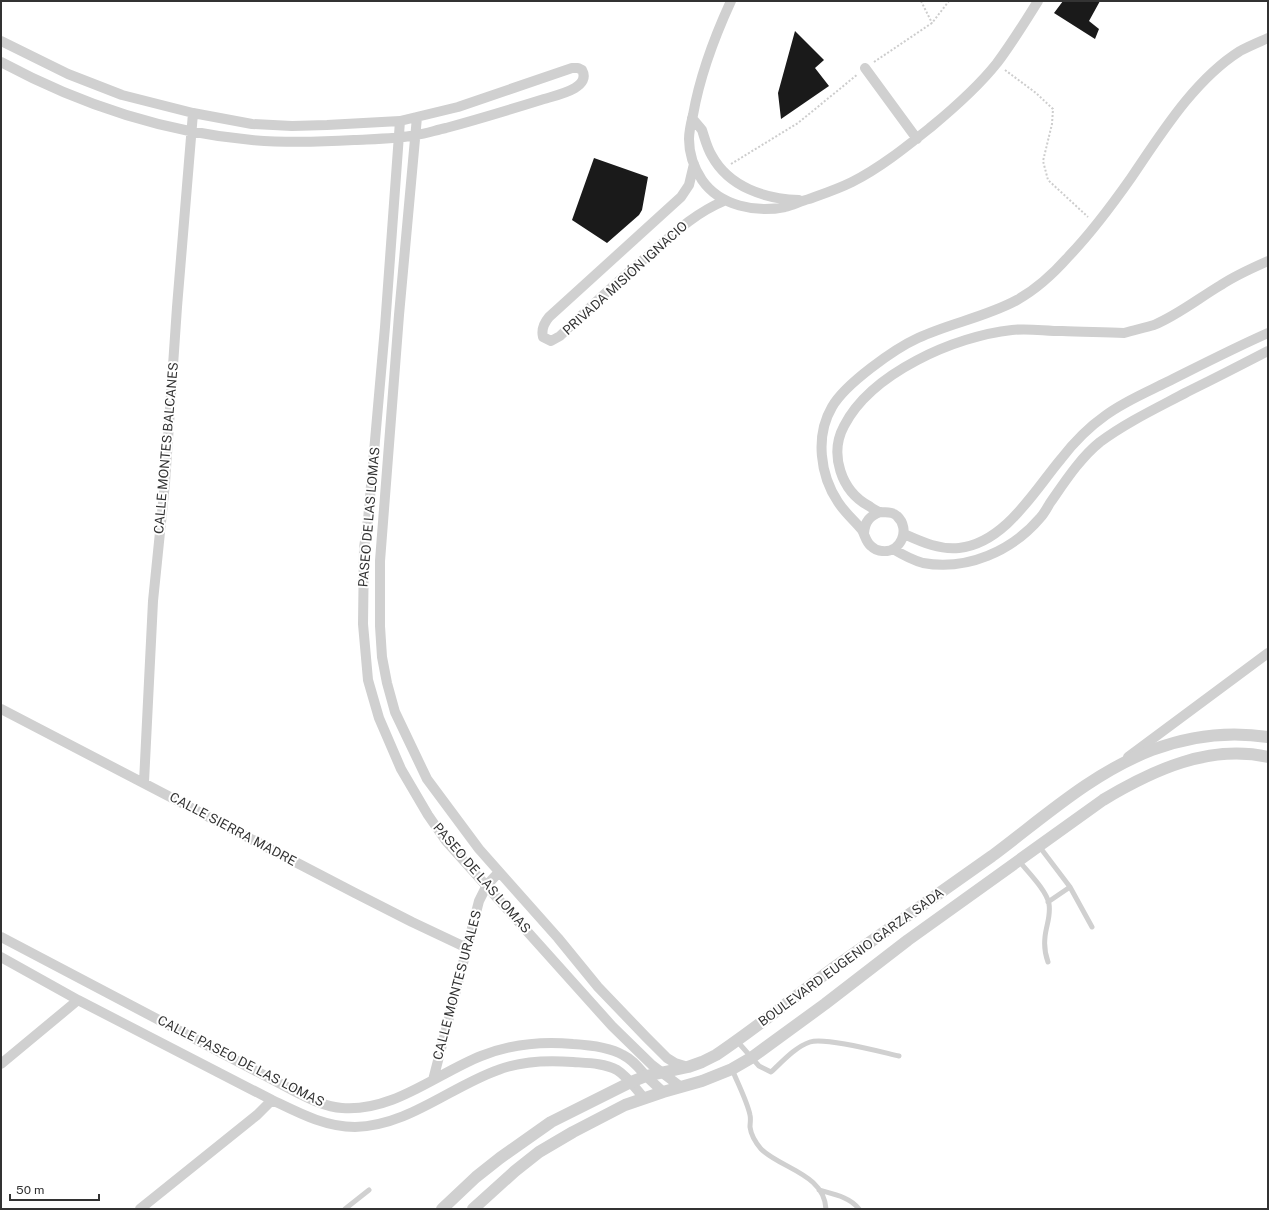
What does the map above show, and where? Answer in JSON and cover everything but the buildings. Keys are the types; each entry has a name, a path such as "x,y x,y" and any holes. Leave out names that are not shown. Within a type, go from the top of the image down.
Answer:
{"street":[{"path":"731,1 712,45 700,80 689,138 690,155 704,183 713,193 724,201 749,208 760,209 784,207 827,192 852,182 898,154 955,107 997,63 1038,1"},
{"path":"864,533 846,514 835,498 827,480 822,461 822,438 825,424 832,406 850,386 864,374 885,357 903,346 946,326 1000,308 1032,291 1057,269 1096,225 1163,131 1194,91 1240,50 1268,38"},
{"path":"1,42 68,74 122,95 193,114 252,124 292,126 400,121 458,107 568,69 580,68 584,75 584,81 572,89 491,116 415,136 327,142 290,142 251,140 192,132 114,111 88,103 30,78 1,62"},
{"path":"865,68 917,139"},
{"name":"CALLE MONTES BALCANES","path":"144,782 153,601 165,483 177,307 193,114"},
{"name":"PASEO DE LAS LOMAS","path":"417,117 382,521 380,594 382,649 387,683 395,712 427,778 479,849 558,938 598,987 650,1042 675,1063 688,1067"},
{"path":"692,118 701,129 709,150 721,169 737,183 754,192 777,198 804,200"},
{"name":"PASEO DE LAS LOMAS","path":"400,121 387,312 368,520 364,548 363,624 368,680 373,699 401,769 428,815 446,841 612,1026 662,1073 681,1087"},
{"name":"PRIVADA MISIÓN IGNACIO","path":"694,164 689,185 681,197 550,316 545,322 543,337 551,340 560,336 616,283 686,223 700,213 724,201"},
{"path":"880,512 866,505 854,495 844,481 839,471 839,443 841,431 850,415 880,384 901,370 925,356 960,342 983,335 1014,330 1124,333 1154,325 1220,285 1268,261"},
{"path":"904,534 931,546 959,548 975,544 992,536 1021,510 1077,440 1106,415 1142,393 1268,333"},
{"path":"893,549 908,558 935,564 961,563 978,560 993,554 1014,542 1041,518 1072,473 1099,443 1127,424 1152,410 1268,351"},
{"path":"880,512 890,512 898,517 903,525 904,534 898,546 887,551 880,551 874,548 865,539 865,526 868,519 873,514 880,512"},
{"path":"368,520 382,521"},
{"path":"1115,767 1268,653"},
{"name":"CALLE SIERRA MADRE","path":"1,708 384,908 467,948"},
{"name":"BOULEVARD EUGENIO GARZA SADA","path":"442,1209 500,1158 551,1122 631,1082 646,1076 688,1067 716,1055 1073,795 1115,767 1151,750 1168,744 1200,737 1220,734 1239,734 1268,737"},
{"name":"BOULEVARD EUGENIO GARZA SADA","path":"473,1209 515,1170 539,1152 602,1116 644,1098 702,1081 732,1069 751,1058 825,1004 908,940 1103,800 1146,776 1172,765 1196,758 1238,754 1268,757"},
{"name":"CALLE MONTES URALES","path":"433,1080 479,901 487,885 499,872"},
{"name":"CALLE PASEO DE LAS LOMAS","path":"1,937 296,1092 327,1105 341,1108 356,1108 374,1105 408,1092 480,1056 529,1043 554,1042 589,1045 622,1054 634,1062 663,1092"},
{"name":"CALLE PASEO DE LAS LOMAS","path":"1,957 78,1000 272,1100 323,1123 356,1127 375,1125 408,1114 499,1069 553,1060 603,1066 617,1070 631,1082 644,1098"},
{"path":"1,1064 78,1000"},
{"path":"553,1060 554,1042"},
{"path":"140,1209 257,1116 272,1100"}],"lane":[{"path":"1040,846 1070,888 1092,927"},
{"path":"1019,860 1042,891 1048,902 1050,913 1044,946 1048,962"},
{"path":"1048,902 1070,888"},
{"path":"737,1041 759,1066 771,1072 803,1045 816,1040 899,1056"},
{"path":"732,1069 750,1115 755,1121"},
{"path":"750,1115 750,1129 753,1137 761,1149 805,1176 816,1185 823,1195 826,1209"},
{"path":"346,1209 369,1190"},
{"path":"819,1190 845,1198 855,1204 858,1209"}],"path":[{"path":"921,1 932,23"},
{"path":"721,169 798,123 865,68 932,23 949,1"},
{"path":"997,63 1036,93 1053,109 1052,124 1043,161 1048,180 1096,225"}]}
